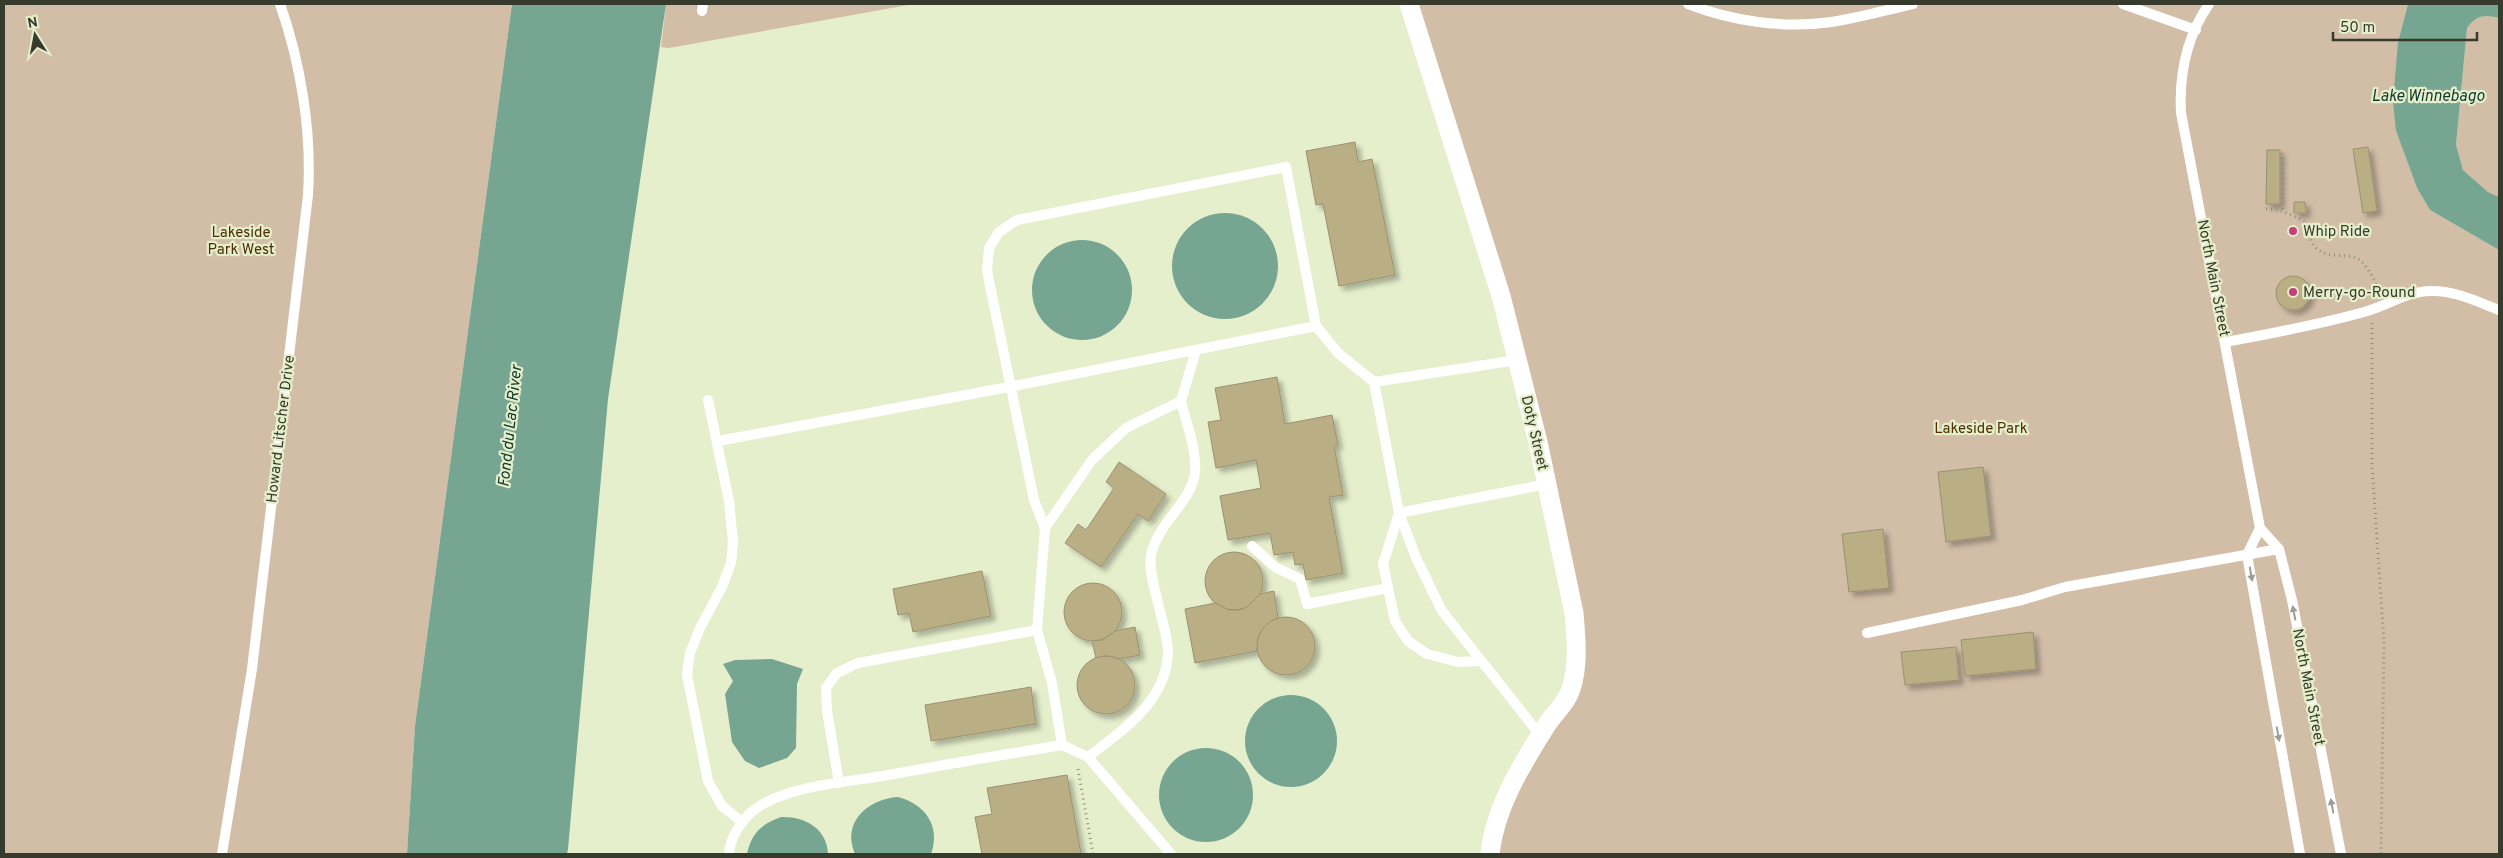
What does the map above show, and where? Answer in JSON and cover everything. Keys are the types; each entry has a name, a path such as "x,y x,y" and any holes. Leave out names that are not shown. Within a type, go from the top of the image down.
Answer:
{"street":[{"name":"Doty Street","path":"1409,4 1483,231 1518,360 1547,484 1574,613 1576,642 1571,689 1540,735 1512,782 1497,818 1490,854"}],"lane":[{"name":"Howard Litscher Drive","path":"222,854 252,669 308,196 309,146 303,102 288,27 280,4"},
{"path":"1688,4 1740,19 1772,23 1810,24 1831,22 1913,4"},
{"path":"2123,4 2196,30"},
{"name":"North Main Street","path":"2209,4 2196,30 2182,73 2182,113 2260,528 2279,549 2292,600 2341,854"},
{"path":"1062,745 1052,683 1037,630 1045,528 1034,500 1010,387 987,271 989,248 999,232 1016,220 1286,167 1316,326 1338,354 1374,382 1399,513 1417,560 1442,611 1540,735"},
{"path":"2226,342 2315,326 2370,310 2411,294 2432,290 2453,293 2499,310"},
{"path":"718,441 1010,387 1316,326"},
{"path":"1088,758 1128,726 1152,700 1164,676 1168,652 1150,559 1153,542 1190,488 1195,473 1194,453 1181,401 1196,350"},
{"path":"1374,382 1518,360"},
{"path":"708,400 718,441 732,534 731,564 722,587 696,637 690,653 687,674 708,781 722,806 742,822"},
{"path":"1045,528 1092,460 1119,434 1126,428 1181,401"},
{"path":"1399,513 1547,484"},
{"path":"1399,513 1383,564 1395,621 1408,641 1427,654 1458,662 1480,661"},
{"path":"2260,528 2247,555 2300,854"},
{"path":"1252,546 1275,567 1300,579 1307,604 1388,588"},
{"path":"1867,632 2022,600 2065,586 2279,549"},
{"path":"839,783 827,711 826,688 837,673 858,663 1037,630"},
{"path":"729,854 730,846 742,822 758,807 784,795 839,783 1062,745 1088,758 1171,854"}],"path":[{"path":"2282,153 2283,211"},
{"path":"2266,208 2283,211 2303,220 2310,239 2320,251 2330,255 2354,257 2361,260 2390,303"},
{"path":"2370,310 2372,465 2384,642 2381,854"},
{"path":"1075,751 1093,854"}],"green space":[{"name":"Lakeside Park West","path":"4,4 512,4 415,726 407,854 4,854"},
{"path":"666,4 914,4 669,48 661,47"},
{"name":"Lakeside Park","path":"1409,4 2408,4 2398,42 2396,131 2417,188 2430,210 2499,250 2499,854 1490,854 1574,666 1547,484"},
{"path":"2486,15 2499,18 2499,197 2488,192 2463,170 2456,145 2467,28 2473,19"}],"water":[{"name":"Fond du Lac River","path":"512,4 666,4 608,399 568,849 567,854 407,854 415,726"},
{"name":"Lake Winnebago","path":"2408,4 2499,4 2499,18 2489,16 2477,18 2467,28 2456,145 2463,170 2488,192 2499,197 2499,250 2430,210 2417,188 2396,131 2393,101 2398,42"},
{"path":"1225,213 1245,217 1262,229 1274,246 1278,266 1274,286 1262,303 1245,315 1225,319 1205,315 1188,303 1176,286 1172,266 1176,246 1188,229 1205,217"},
{"path":"1082,240 1101,243 1118,254 1129,271 1132,290 1129,309 1118,326 1101,337 1082,340 1063,337 1046,326 1035,309 1032,290 1035,271 1046,254 1063,243"},
{"path":"772,659 803,669 797,684 796,748 787,758 759,768 745,761 732,742 725,694 733,681 723,664 735,660"},
{"path":"1291,695 1300,696 1317,703 1329,715 1336,732 1336,750 1329,767 1317,779 1300,786 1291,787 1282,786 1265,779 1253,767 1246,750 1245,741 1246,732 1253,715 1265,703 1282,696"},
{"path":"1206,748 1224,752 1239,762 1249,777 1253,795 1249,813 1239,828 1224,838 1206,842 1188,838 1173,828 1163,813 1159,795 1163,777 1173,762 1188,752"},
{"path":"898,797 916,805 928,818 934,834 931,854 855,854 852,832 860,814 877,802"},
{"path":"781,817 806,821 813,825 823,837 827,845 828,854 747,854 754,835 768,823"}],"building":[{"path":"1355,142 1358,162 1372,159 1395,275 1339,286 1323,204 1316,205 1306,151"},
{"path":"2368,147 2377,211 2363,213 2353,149"},
{"path":"2267,150 2280,150 2280,204 2266,204"},
{"path":"2294,202 2305,202 2306,213 2294,213"},
{"name":"Merry-go-Round","path":"2293,276 2300,277 2305,281 2309,286 2309,300 2305,305 2300,309 2293,310 2286,309 2281,305 2277,300 2276,293 2277,286 2281,281 2286,277"},
{"path":"1277,377 1285,424 1332,415 1338,445 1334,446 1343,495 1329,497 1343,573 1306,580 1303,564 1295,565 1293,552 1274,555 1270,533 1228,540 1220,496 1261,488 1256,460 1216,468 1208,422 1221,420 1215,388"},
{"path":"1119,462 1166,494 1148,521 1138,514 1101,567 1065,543 1078,524 1086,530 1114,488 1106,482"},
{"path":"1983,467 1991,536 1946,542 1938,472"},
{"path":"1883,529 1889,588 1849,592 1842,534"},
{"path":"1234,552 1245,554 1258,565 1263,581 1261,592 1250,605 1234,610 1223,608 1210,597 1205,581 1207,570 1218,557"},
{"path":"982,571 991,616 913,632 909,613 898,615 893,589"},
{"path":"1087,583 1099,583 1114,591 1122,606 1122,618 1114,633 1099,641 1087,641 1072,633 1064,618 1064,606 1072,591"},
{"path":"1274,591 1278,618 1263,629 1258,637 1257,651 1195,663 1185,609 1215,603 1229,610 1239,610 1247,607 1260,594"},
{"path":"1286,617 1297,619 1307,625 1313,635 1315,646 1313,657 1307,667 1297,673 1286,675 1275,673 1265,667 1259,657 1257,646 1259,635 1265,625 1275,619"},
{"path":"1135,627 1140,655 1119,659 1105,656 1096,658 1092,641 1102,640 1115,631"},
{"path":"2033,632 2036,669 1965,676 1961,640"},
{"path":"1956,647 1959,680 1905,685 1901,652"},
{"path":"1100,656 1112,656 1127,664 1135,679 1135,691 1127,706 1112,714 1100,714 1085,706 1077,691 1077,679 1085,664"},
{"path":"1031,687 1036,724 931,741 925,705"},
{"path":"1067,775 1081,854 982,854 975,817 992,814 987,788"}],"place":[{"name":"Whip Ride","path":"2293,231"},
{"name":"Merry-go-Round","path":"2293,292"}]}
